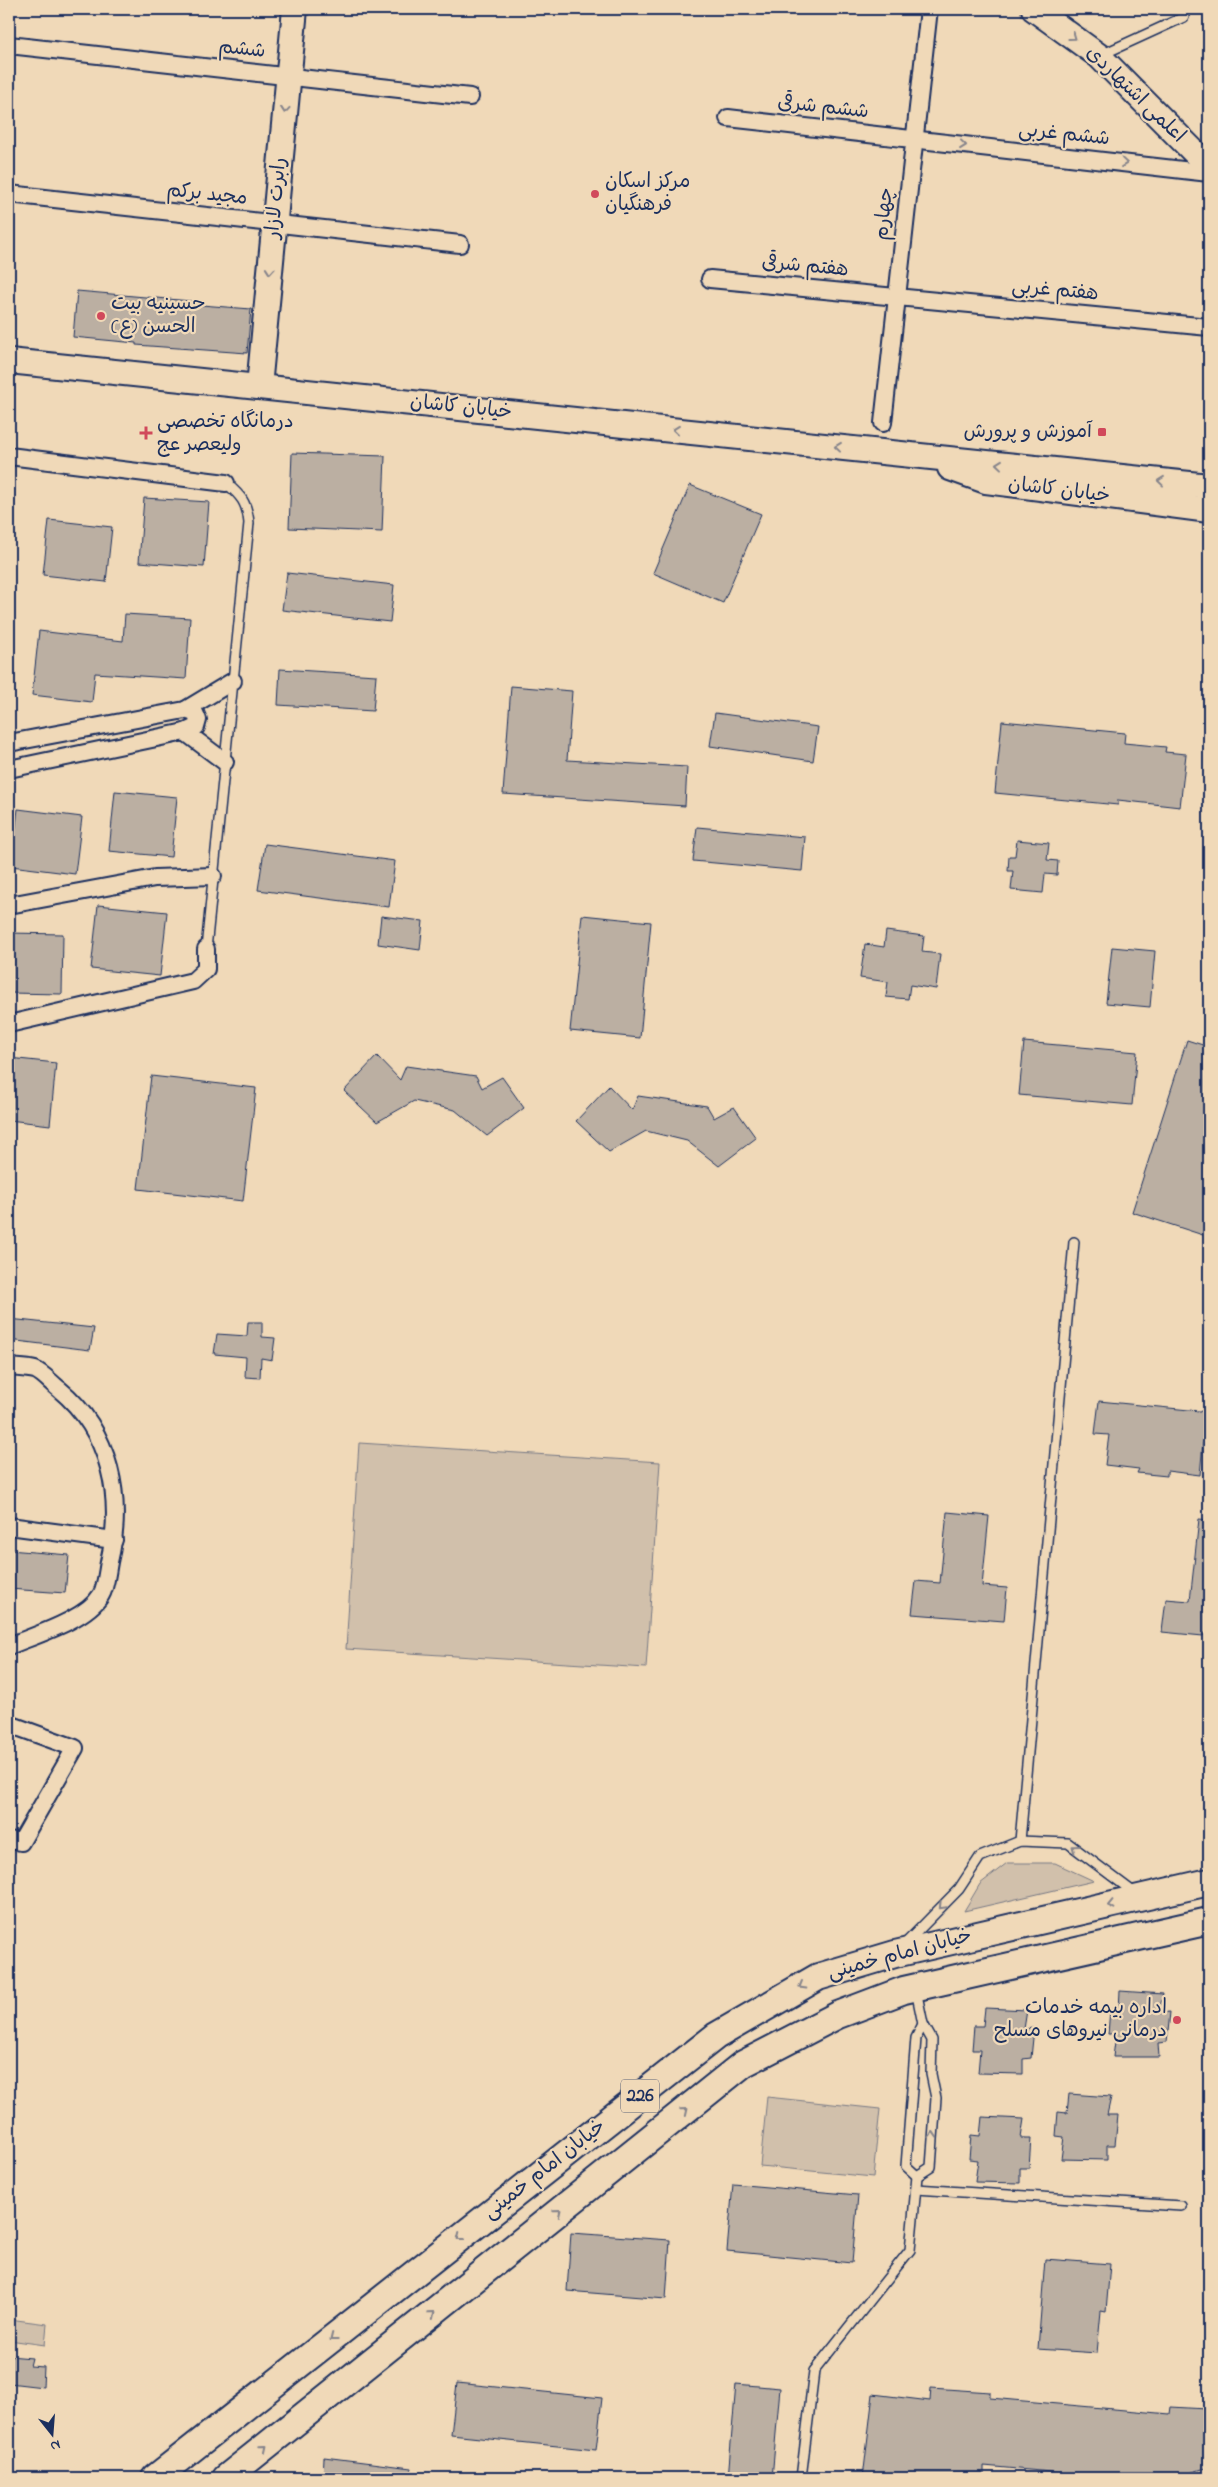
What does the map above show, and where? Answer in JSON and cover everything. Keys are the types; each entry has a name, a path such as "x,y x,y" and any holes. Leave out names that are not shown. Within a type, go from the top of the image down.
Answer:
{"main road":[{"name":"خیابان امام خمینی","path":"155,2478 716,2036 818,1977 896,1954 1209,1882"},
{"name":"خیابان امام خمینی","path":"226,2478 743,2064 838,2015 910,1989 1209,1921"},
{"path":"896,1954 883,1966 882,1978 889,1986 910,1989"},
{"path":"370,2309 387,2313 398,2324 394,2344"}],"street":[{"name":"رابرت لازار","path":"259,387 295,9"},
{"name":"چهارم","path":"884,424 928,9"},
{"name":"اعلمی اشتهاردی","path":"1034,9 1099,56 1209,167"},
{"name":"ششم","path":"9,45 470,97"},
{"name":"ششم شرقی","path":"728,118 914,139"},
{"name":"ششم غربی","path":"914,139 1209,172"},
{"name":"مجید برکم","path":"9,194 460,244"},
{"name":"هفتم شرقی","path":"710,279 897,297"},
{"name":"هفتم غربی","path":"897,297 1209,327"},
{"name":"خیابان کاشان","path":"9,361 1209,486"},
{"name":"خیابان کاشان","path":"913,455 986,481 1209,510"},
{"path":"9,456 226,483"},
{"path":"9,743 185,710 233,681"},
{"path":"9,769 186,732 196,727 198,720 195,713 185,710"},
{"path":"186,732 225,762"},
{"path":"9,905 155,878 213,876"},
{"path":"9,1024 193,981 206,969 206,949"},
{"path":"9,1367 36,1370 70,1398 90,1423 105,1451 113,1481 116,1510 114,1540 102,1595 86,1612 9,1646"},
{"path":"9,1526 114,1540"},
{"path":"9,1724 76,1748 21,1842 9,1840"}],"lane":[{"path":"1099,56 1184,17"},
{"path":"206,949 249,523 247,508 239,494 226,483"},
{"path":"1020,1841 1074,1242"},
{"path":"896,1954 959,1889 980,1857 1020,1841 1068,1843 1143,1898"},
{"path":"910,1989 923,2024 932,2040 931,2074 936,2098 930,2167 917,2176"},
{"path":"917,2176 906,2166 916,2038 923,2024"},
{"path":"914,2073 931,2074"},
{"path":"801,2478 814,2371 910,2250 917,2176"},
{"path":"916,2189 1181,2206"}],"shaded area":[{"path":"359,1443 660,1462 646,1668 346,1649"},
{"path":"1007,1863 1055,1863 1094,1881 964,1911 980,1884"},
{"path":"767,2097 880,2109 873,2177 760,2166"},
{"path":"9,2319 47,2324 45,2345 9,2340"}],"building":[{"path":"77,291 202,302 201,305 251,309 247,353 136,345 136,343 73,337"},
{"path":"292,453 385,456 382,532 289,528"},
{"path":"690,485 761,514 723,603 653,573"},
{"path":"144,498 209,502 204,567 139,562"},
{"path":"49,520 112,527 106,582 43,575"},
{"path":"287,573 394,585 390,622 282,610"},
{"path":"125,614 190,618 186,679 95,673 92,702 32,695 39,631 123,641"},
{"path":"280,669 376,675 373,711 278,705"},
{"path":"511,686 572,691 567,760 687,767 685,806 503,794"},
{"path":"715,713 818,727 813,761 710,746"},
{"path":"1002,721 1125,733 1124,743 1166,747 1165,752 1186,754 1180,807 1118,800 1118,805 995,793"},
{"path":"115,791 177,797 171,857 109,851"},
{"path":"18,809 82,817 75,874 11,866"},
{"path":"697,827 805,837 802,871 693,861"},
{"path":"1017,840 1049,843 1047,860 1058,861 1057,875 1045,874 1043,893 1011,890 1013,871 1008,871 1009,856 1015,856"},
{"path":"265,844 395,861 389,907 258,890"},
{"path":"98,905 167,912 160,976 91,969"},
{"path":"582,915 651,922 640,1038 570,1031"},
{"path":"381,916 423,921 420,950 378,944"},
{"path":"886,931 924,936 922,952 940,954 936,989 910,985 908,999 886,997 888,982 860,978 865,944 884,947"},
{"path":"9,933 63,934 62,994 9,993"},
{"path":"1112,947 1155,951 1150,1007 1106,1003"},
{"path":"1187,1040 1209,1047 1209,1237 1132,1212"},
{"path":"1024,1042 1137,1052 1132,1105 1019,1095"},
{"path":"377,1056 400,1080 406,1066 476,1076 482,1088 502,1077 524,1108 487,1136 455,1110 414,1101 377,1122 344,1091"},
{"path":"9,1058 56,1063 50,1125 9,1120"},
{"path":"151,1076 256,1088 243,1201 138,1189"},
{"path":"609,1086 632,1110 638,1096 707,1106 714,1118 734,1107 756,1138 719,1166 687,1141 646,1131 609,1152 576,1121"},
{"path":"9,1319 94,1328 90,1350 9,1340"},
{"path":"248,1322 262,1322 262,1337 275,1338 272,1360 261,1358 260,1378 245,1377 246,1357 214,1354 217,1334 247,1336"},
{"path":"1099,1401 1209,1412 1209,1444 1203,1443 1200,1475 1167,1471 1167,1476 1137,1473 1139,1469 1105,1465 1109,1435 1095,1434"},
{"path":"947,1512 989,1516 982,1586 1007,1588 1004,1621 912,1614 916,1581 940,1583"},
{"path":"1199,1519 1209,1520 1209,1634 1203,1633 1203,1636 1162,1632 1166,1599 1190,1601"},
{"path":"9,1550 69,1555 65,1593 9,1589"},
{"path":"1120,1991 1163,1994 1159,2013 1170,2012 1167,2042 1158,2043 1159,2057 1113,2057 1116,2034 1108,2034 1110,2009 1119,2010"},
{"path":"985,2008 1027,2010 1024,2029 1034,2028 1031,2058 1023,2059 1023,2074 978,2073 980,2050 972,2050 974,2026 983,2026"},
{"path":"1069,2094 1111,2097 1107,2115 1118,2115 1115,2145 1107,2145 1107,2160 1061,2159 1064,2137 1056,2136 1058,2112 1067,2113"},
{"path":"982,2117 1024,2119 1021,2138 1031,2138 1029,2168 1020,2168 1020,2183 975,2182 978,2160 969,2159 971,2135 980,2136"},
{"path":"733,2184 858,2195 852,2263 727,2251"},
{"path":"571,2233 670,2240 666,2299 567,2291"},
{"path":"1045,2259 1110,2264 1106,2312 1101,2311 1097,2353 1038,2349"},
{"path":"9,2356 32,2358 30,2366 44,2367 43,2387 9,2383"},
{"path":"457,2383 602,2398 596,2450 451,2435"},
{"path":"736,2384 780,2388 772,2478 728,2478"},
{"path":"931,2388 990,2392 990,2398 1170,2414 1171,2407 1206,2409 1209,2467 1173,2478 1119,2478 984,2466 984,2478 863,2478 873,2394 930,2401"},
{"path":"324,2457 411,2468 410,2478 323,2478"}],"place":[{"name":"مرکز اسکان فرهنگیان","path":"595,194"},
{"name":"حسینیه بیت الحسن (ع)","path":"101,316"},
{"name":"آموزش و پرورش","path":"1102,432"},
{"name":"درمانگاه تخصصی ولیعصر عج","path":"146,433"},
{"name":"اداره بیمه خدمات درمانی نیروهای مسلح","path":"1177,2020"}]}
